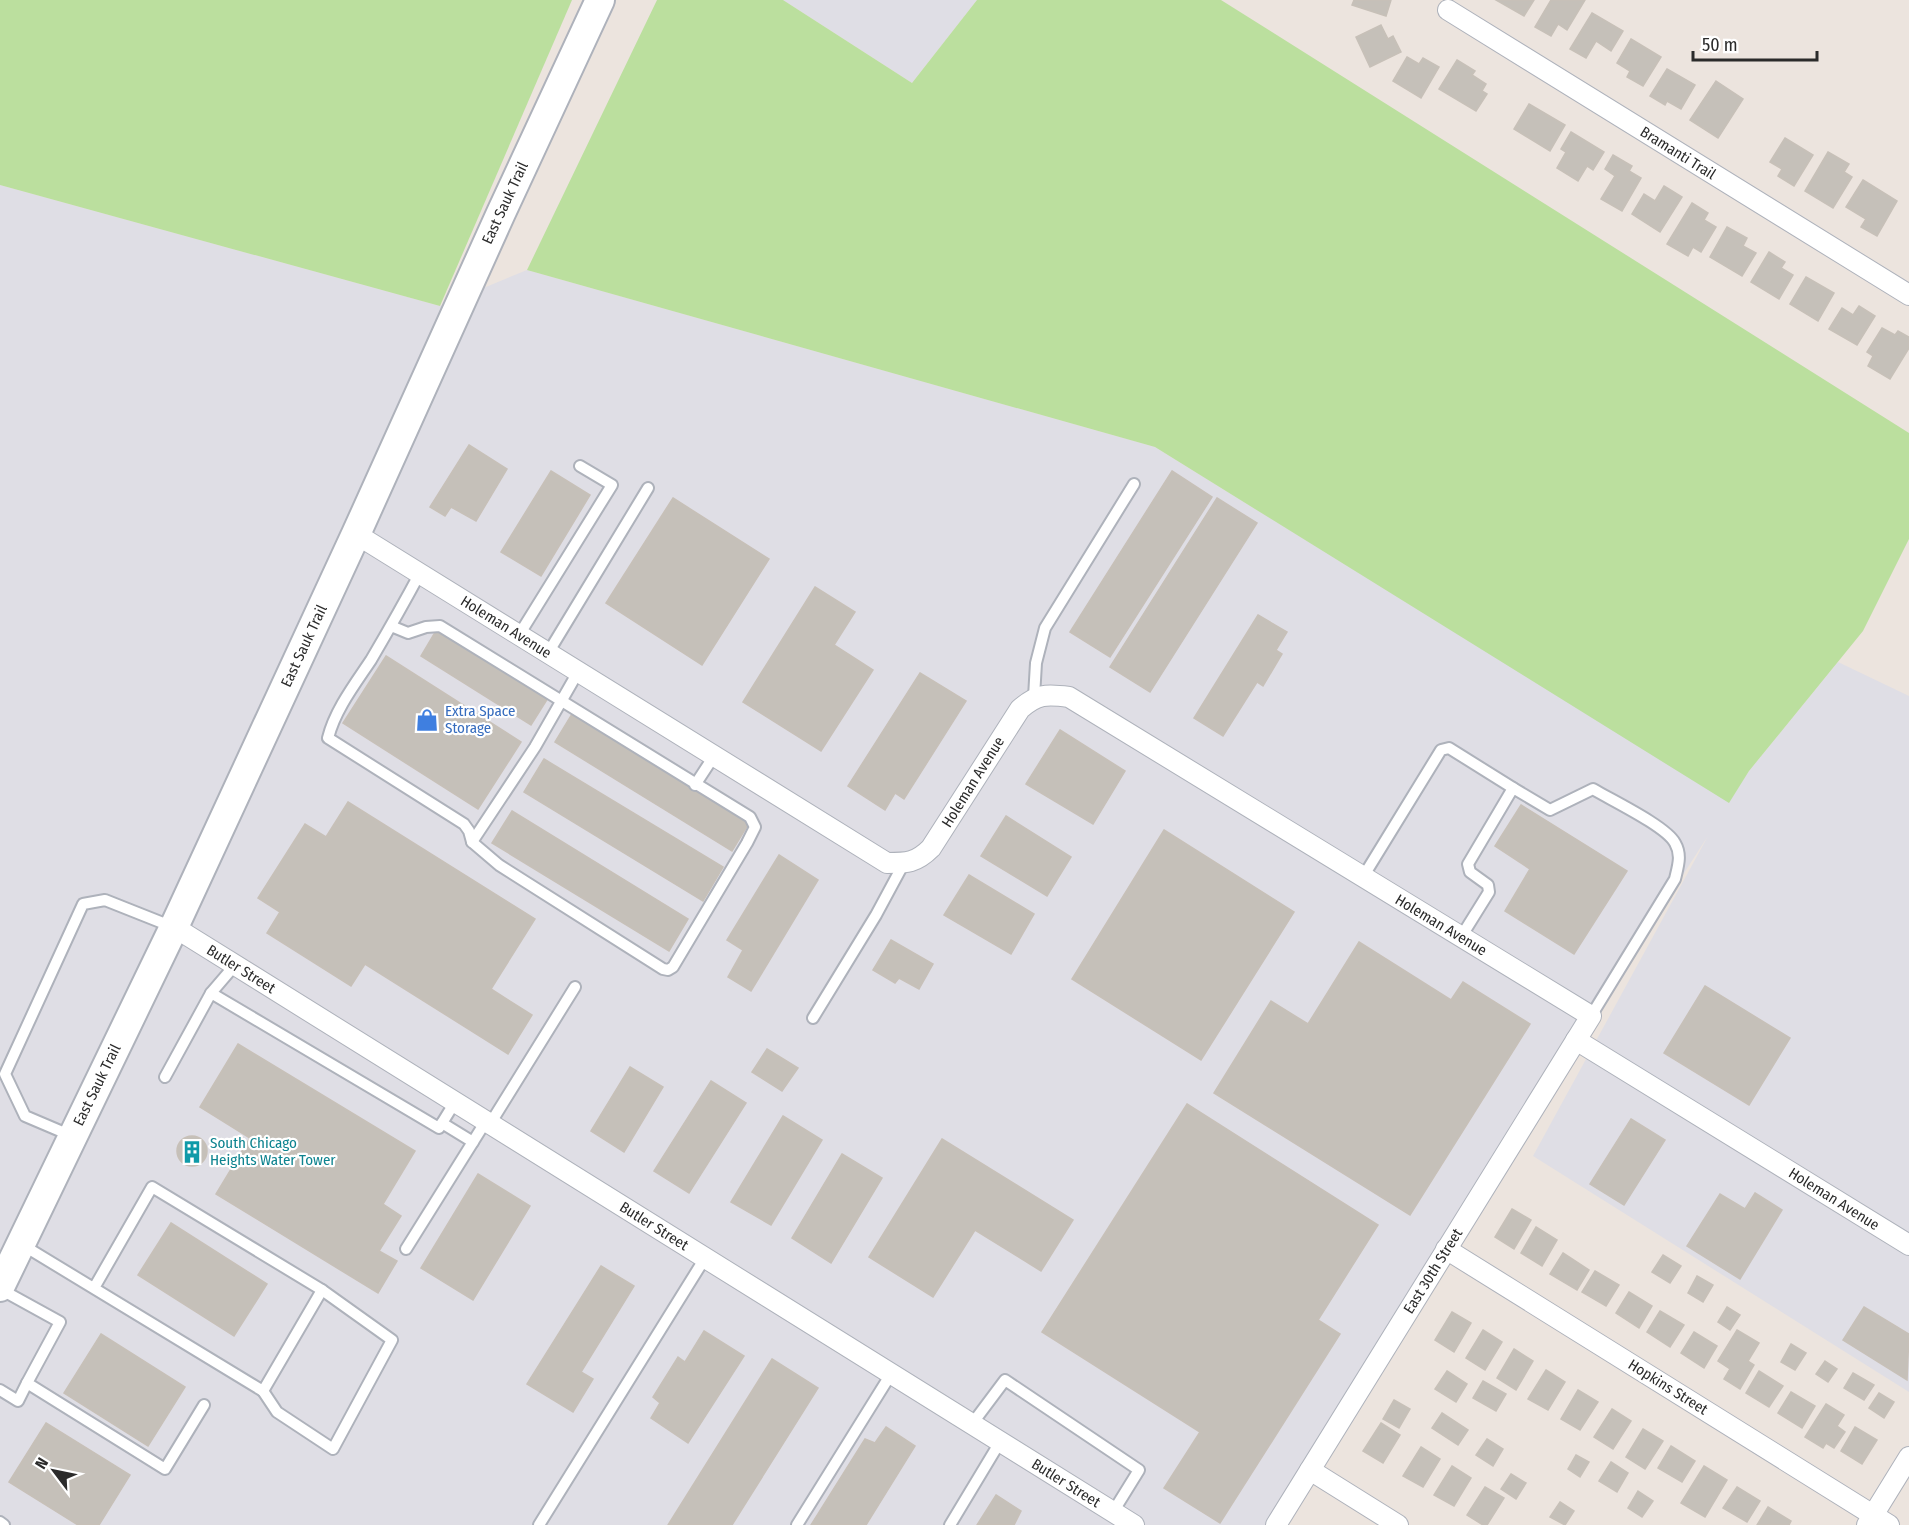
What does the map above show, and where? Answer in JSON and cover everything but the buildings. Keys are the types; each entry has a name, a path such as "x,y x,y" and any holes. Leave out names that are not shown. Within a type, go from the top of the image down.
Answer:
{"main road":[{"name":"East Sauk Trail","path":"0,1288 174,927 600,0"}],"street":[{"name":"Bramanti Trail","path":"1448,10 1909,296"},
{"name":"Holeman Avenue","path":"356,534 887,863 904,863 920,859 931,848 1020,709 1034,697 1053,695 1069,697 1591,1016"},
{"name":"Butler Street","path":"174,927 1134,1525"},
{"name":"East 30th Street","path":"1276,1525 1591,1016"},
{"name":"Holeman Avenue","path":"1576,1040 1909,1245"},
{"name":"Hopkins Street","path":"1446,1249 1877,1522"},
{"path":"1877,1522 1909,1457"},
{"path":"1310,1470 1398,1525"}],"lane":[{"path":"519,635 612,485 580,466"},
{"path":"1034,697 1036,663 1045,628 1134,484"},
{"path":"548,653 648,488"},
{"path":"391,626 408,633 426,627 440,626 750,817 755,827 729,876 673,966 668,970 663,969 499,865 472,842 464,824 328,738 331,725 420,573"},
{"path":"472,842 562,703 578,672"},
{"path":"1363,877 1441,750 1449,748 1550,810 1593,789 1662,830 1675,842 1680,859 1675,879 1591,1016"},
{"path":"695,785 714,756"},
{"path":"1461,937 1489,892 1488,885 1470,872 1468,864 1513,788"},
{"path":"813,1018 876,915 904,863"},
{"path":"73,1136 24,1116 5,1074 83,904 105,900 174,927"},
{"path":"165,1077 211,993 235,965"},
{"path":"406,1249 575,987"},
{"path":"211,993 439,1128 455,1102"},
{"path":"442,1123 473,1142"},
{"path":"21,1244 263,1391 277,1412 333,1449 392,1340 321,1290 152,1187 94,1288"},
{"path":"539,1525 705,1258"},
{"path":"0,1288 60,1322 18,1401 0,1390"},
{"path":"263,1391 321,1290"},
{"path":"797,1525 891,1374"},
{"path":"972,1424 1005,1380 1139,1470 1113,1512"},
{"path":"27,1383 165,1469 204,1405"},
{"path":"950,1525 1000,1442"},
{"path":"0,1522 4,1525"}],"shaded area":[{"path":"783,0 977,0 912,83"},
{"path":"0,185 440,306 527,270 1155,447 1729,802 1749,771 1838,662 1909,696 1909,1392 1533,1156 1708,836 1631,955 1280,1525 0,1525"}],"green space":[{"path":"0,0 572,0 440,306 0,185"},
{"path":"657,0 783,0 912,83 977,0 1221,0 1909,433 1909,539 1863,631 1749,771 1729,803 1155,447 527,270"}],"place":[{"name":"Extra Space Storage","path":"427,720"},
{"name":"South Chicago Heights Water Tower","path":"192,1152"}]}
